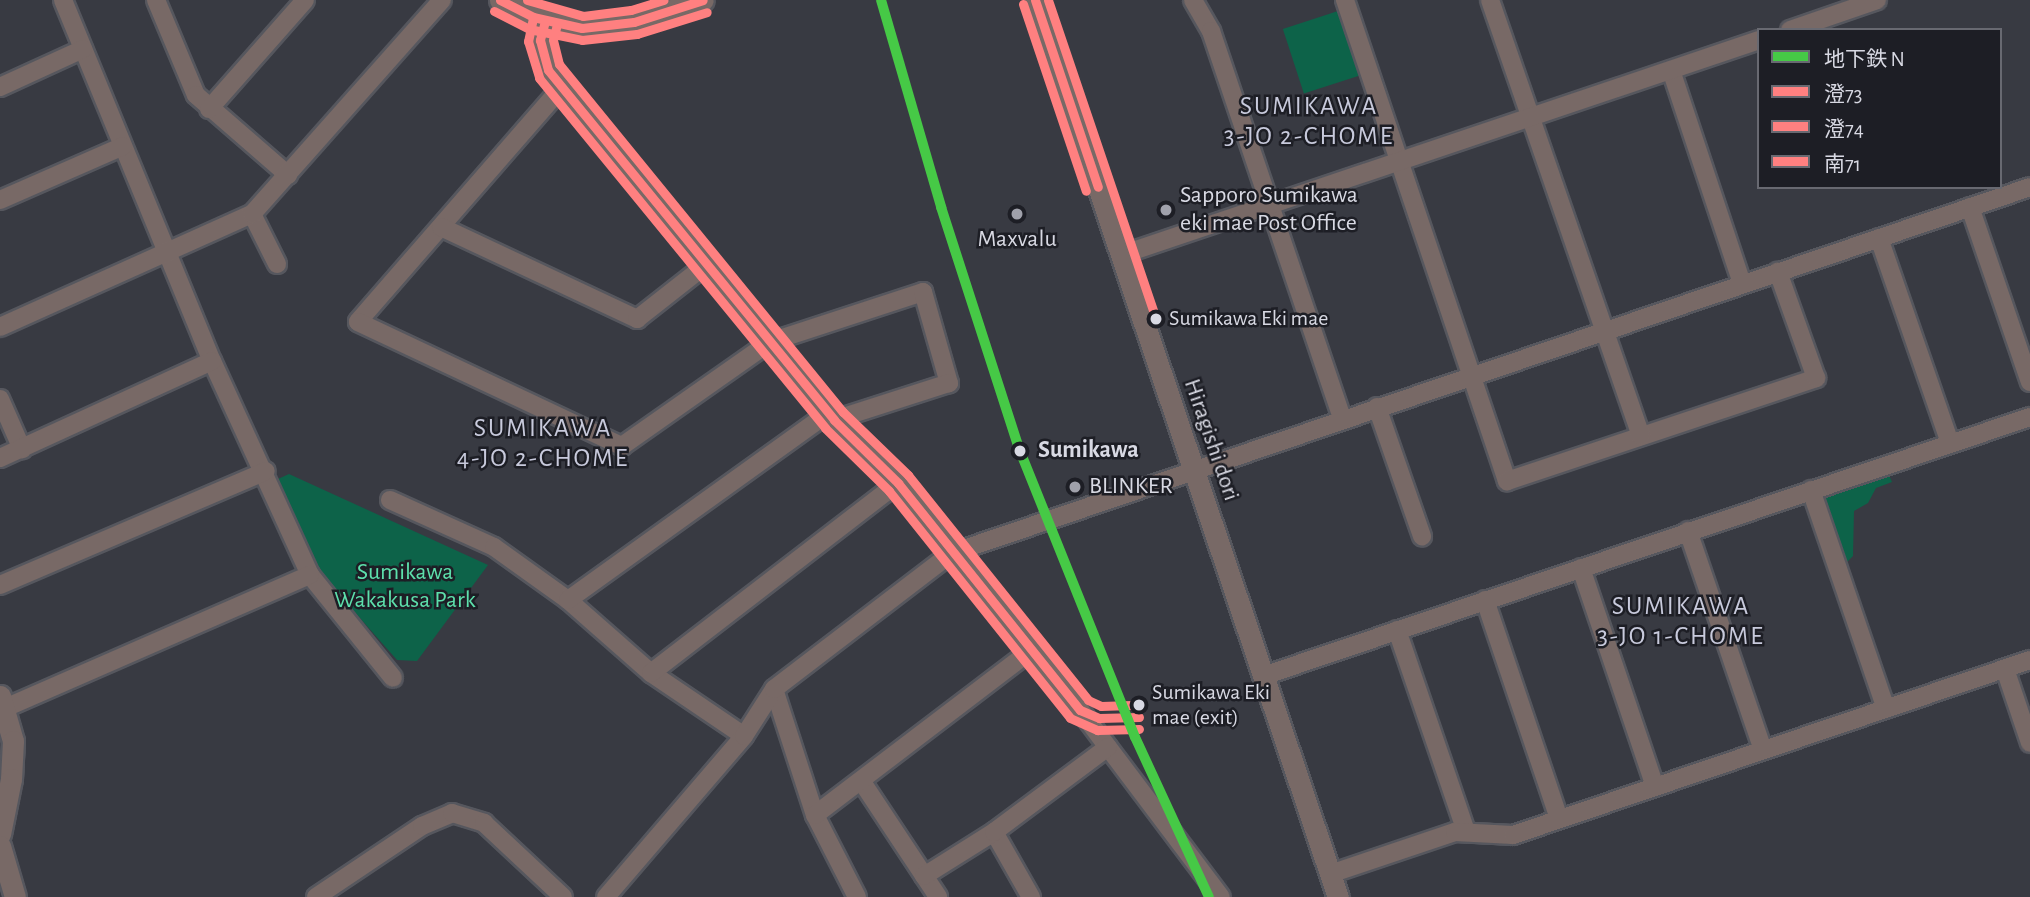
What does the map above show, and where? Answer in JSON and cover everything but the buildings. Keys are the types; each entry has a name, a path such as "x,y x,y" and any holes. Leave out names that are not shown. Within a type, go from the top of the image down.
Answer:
{"street":[{"path":"63,0 212,361 266,471 310,575 393,678"},
{"path":"156,0 196,95 288,175"},
{"path":"209,109 305,0"},
{"path":"0,327 168,254 252,214 442,0"},
{"path":"500,0 545,21 582,28 614,26 703,0"},
{"name":"Hiragishi dori","path":"1035,0 1338,897"},
{"path":"1193,0 1211,31 1342,419"},
{"path":"1345,0 1507,481 1816,378 1779,272"},
{"path":"1490,0 1642,436"},
{"path":"1796,28 1877,0"},
{"path":"545,21 542,56 562,87 831,416 898,483 1108,747 1221,897"},
{"path":"1121,255 1757,41"},
{"path":"0,87 83,49"},
{"path":"1671,70 1742,284"},
{"path":"562,87 358,322 622,446 770,342 923,292 949,383 831,416 568,600"},
{"path":"0,200 123,146"},
{"path":"606,897 744,736 774,689 951,553 2030,187"},
{"path":"1970,207 2030,382"},
{"path":"252,214 277,264"},
{"path":"441,227 637,319 707,264"},
{"path":"1879,238 1950,443"},
{"path":"0,458 212,361"},
{"path":"0,399 22,449"},
{"path":"1377,407 1422,536"},
{"path":"1263,676 2030,417"},
{"path":"0,585 266,471"},
{"path":"651,673 898,483"},
{"path":"1811,490 1886,709"},
{"path":"390,500 494,547 568,600 651,673 744,736"},
{"path":"1688,531 1763,750"},
{"path":"1581,568 1655,787"},
{"path":"0,834 11,779 13,741 3,702 310,575"},
{"path":"1485,600 1559,819"},
{"path":"1397,630 1466,832"},
{"path":"815,815 862,782 1030,651"},
{"path":"1330,874 1455,832 1513,835 2030,660"},
{"path":"2005,668 2030,743"},
{"path":"774,689 815,815 857,897"},
{"path":"924,876 994,832 1108,747"},
{"path":"862,782 938,897"},
{"path":"316,897 422,826 452,813 484,823 563,897"},
{"path":"994,832 1031,897"},
{"path":"0,846 15,897"}],"green space":[{"path":"1338,11 1359,76 1304,94 1283,29"},
{"path":"1888,473 1892,482 1876,488 1868,503 1854,511 1853,556 1846,563 1823,494"},
{"name":"Sumikawa Wakakusa Park","path":"289,474 488,565 417,661 397,660 313,565 278,479"}],"metro line":[{"name":"N","path":"881,0 941,207 1020,451 1135,737 1209,897"}],"transit line":[{"name":"澄73","path":"500,0 533,17 582,28 634,22 703,0"},
{"name":"南71","path":"527,0 583,16 631,10 663,0"},
{"name":"澄73","path":"1035,0 1098,187"},
{"name":"南71","path":"1048,0 1157,322"},
{"name":"澄74","path":"1023,4 1086,191"},
{"name":"澄74","path":"494,11 529,29 582,40 637,34 707,12"},
{"name":"澄74","path":"533,18 528,41 539,78 825,428 889,491 1070,718 1097,730 1139,729"},
{"name":"澄73","path":"545,21 540,40 548,70 834,420 898,483 1080,710 1099,718 1139,717"},
{"name":"南71","path":"557,24 553,40 559,64 843,412 908,475 1088,700 1101,706 1139,705"}],"place":[{"name":"Sapporo Sumikawa eki mae Post Office","path":"1166,210"},
{"name":"Maxvalu","path":"1017,214"},
{"name":"Sumikawa Eki mae","path":"1156,319"},
{"name":"Sumikawa","path":"1020,451"},
{"name":"BLINKER","path":"1075,487"},
{"name":"Sumikawa Eki mae (exit)","path":"1139,705"}],"district":[{"name":"SUMIKAWA 3-JO 2-CHOME","path":"1309,122"},
{"name":"SUMIKAWA 4-JO 2-CHOME","path":"543,444"},
{"name":"SUMIKAWA 3-JO 1-CHOME","path":"1681,622"}]}
